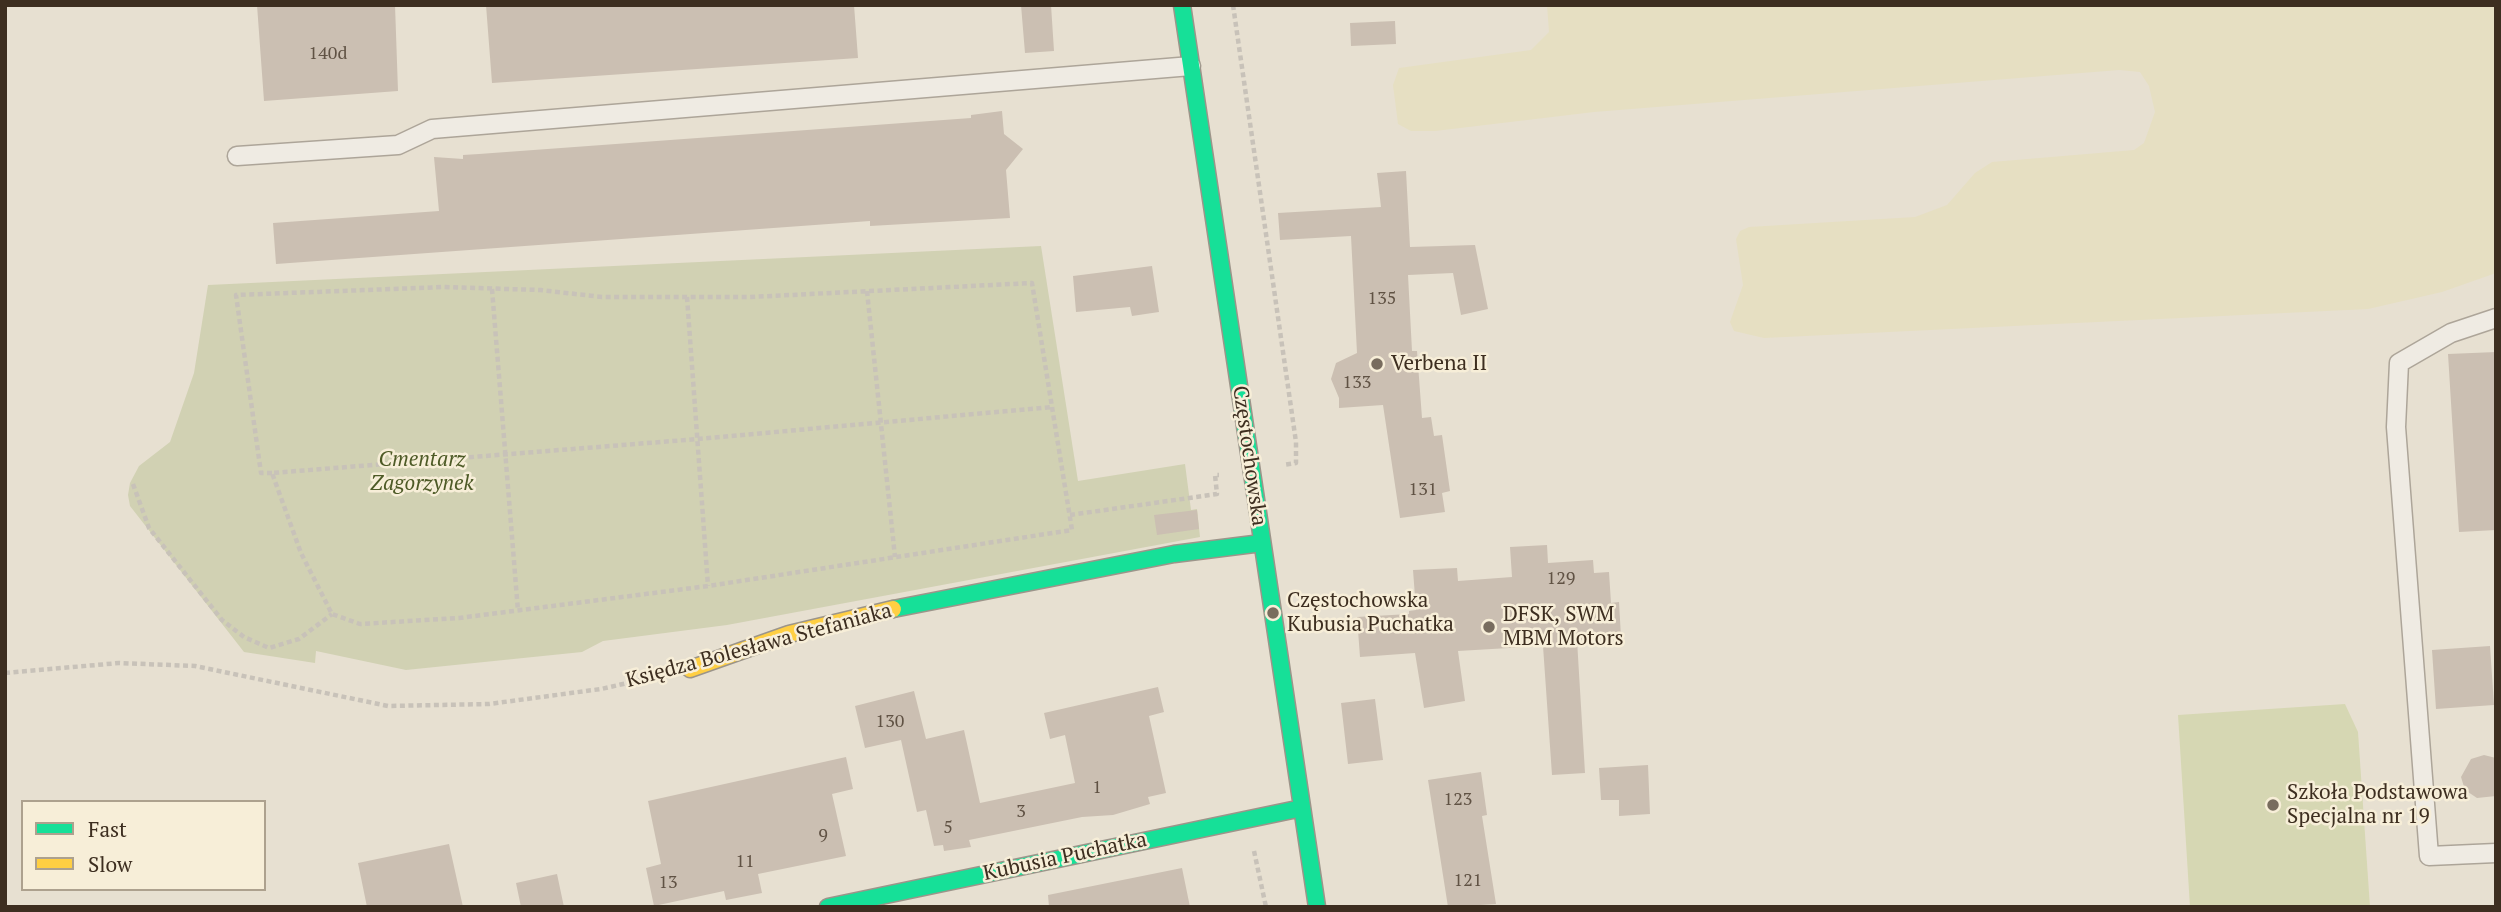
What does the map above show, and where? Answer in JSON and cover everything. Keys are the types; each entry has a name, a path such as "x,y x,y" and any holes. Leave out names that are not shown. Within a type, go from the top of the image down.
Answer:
{"street":[{"name":"Częstochowska","path":"1182,5 1317,907"},
{"name":"Księdza Bolesława Stefaniaka","path":"690,669 789,634 878,612 1174,554 1262,543"},
{"name":"Kubusia Puchatka","path":"828,907 1302,808"}],"lane":[{"path":"237,156 398,145 432,129 1191,66"},
{"path":"2496,318 2451,333 2399,363 2396,427 2428,856 2496,853"}],"path":[{"path":"1070,515 1217,494 1215,475 1296,463 1296,442 1233,5"},
{"path":"272,473 301,553 332,614 360,624 517,611 708,586 1072,530 1032,283 687,297 602,296 492,289 345,289 236,295 261,473 698,439 1052,407"},
{"path":"492,289 517,611"},
{"path":"867,291 895,557"},
{"path":"687,297 708,586"},
{"path":"133,484 149,528 222,620 244,637 269,648 299,639 332,614"},
{"name":"Księdza Bolesława Stefaniaka","path":"5,673 119,663 195,666 388,706 489,704 601,690 690,669"},
{"path":"1247,819 1266,907"}],"shaded area":[{"path":"1547,5 2496,5 2496,273 2442,292 2368,309 1764,338 1734,331 1730,322 1743,285 1736,239 1740,231 1749,227 1915,217 1947,205 1975,173 1992,162 2134,150 2144,143 2155,112 2149,86 2140,72 2119,70 1594,112 1435,131 1411,131 1398,124 1393,85 1399,68 1531,50 1549,32"}],"green space":[{"name":"Cmentarz Zagorzynek","path":"1041,246 1078,481 1185,464 1191,510 1197,509 1200,537 727,625 603,641 582,652 406,670 316,651 315,663 244,652 130,506 130,483 139,466 170,442 194,373 208,285"},
{"name":"Szkoła Podstawowa Specjalna nr 19","path":"2345,704 2358,732 2370,907 2190,907 2178,715"}],"building":[{"path":"257,5 395,5 398,91 264,101"},
{"path":"486,5 854,5 858,58 492,83"},
{"path":"1021,5 1051,5 1054,51 1025,53"},
{"path":"1395,21 1396,44 1351,46 1350,23"},
{"path":"1002,111 1004,134 1023,149 1006,170 1010,218 870,226 870,221 276,264 273,223 439,211 434,157 463,159 463,155 971,118 971,115"},
{"path":"1406,171 1410,247 1475,245 1488,309 1461,315 1453,273 1408,275 1412,351 1417,351 1422,418 1431,417 1434,436 1442,435 1450,491 1442,493 1445,512 1400,518 1383,405 1339,408 1339,398 1331,379 1336,363 1357,353 1351,236 1280,240 1278,213 1381,207 1377,173"},
{"path":"1152,266 1159,312 1132,316 1130,307 1076,312 1073,276"},
{"path":"2496,352 2496,530 2459,532 2448,354"},
{"path":"1197,510 1199,529 1157,535 1154,515"},
{"path":"1547,545 1548,563 1593,560 1594,573 1609,572 1611,603 1619,602 1621,637 1577,640 1585,773 1552,775 1543,646 1458,651 1465,701 1424,708 1415,653 1360,657 1357,617 1409,614 1409,611 1416,610 1413,570 1457,568 1458,581 1512,577 1510,547"},
{"path":"2490,646 2494,705 2436,709 2432,650"},
{"path":"1158,687 1164,712 1149,716 1166,793 1148,797 1150,804 1113,815 1082,817 969,840 971,847 944,851 943,845 934,846 926,810 917,812 901,740 865,748 855,706 914,691 926,739 964,730 980,803 1075,783 1065,735 1050,739 1044,713"},
{"path":"1375,699 1383,760 1348,764 1341,703"},
{"path":"2484,755 2496,758 2496,796 2477,798 2465,790 2461,777 2471,759"},
{"path":"846,757 853,789 832,794 846,856 758,874 762,893 726,900 724,891 654,906 646,868 661,864 648,801"},
{"path":"1648,765 1650,814 1619,816 1619,800 1601,800 1599,768"},
{"path":"1481,772 1487,815 1482,816 1496,904 1448,907 1428,780"},
{"path":"449,844 463,907 367,907 358,863"},
{"path":"1182,868 1190,907 1049,907 1048,895"},
{"path":"557,874 564,907 521,907 516,883"}],"traffic: fast":[{"path":"1182,5 1317,907"},
{"path":"893,609 1174,554 1262,543"},
{"path":"828,907 1302,808"}],"traffic: slow":[{"path":"690,669 789,634 893,609"}],"place":[{"name":"Verbena II","path":"1377,364"},
{"name":"Częstochowska Kubusia Puchatka","path":"1273,613"},
{"name":"DFSK, SWM MBM Motors","path":"1489,627"},
{"name":"Szkoła Podstawowa Specjalna nr 19","path":"2273,805"}]}
